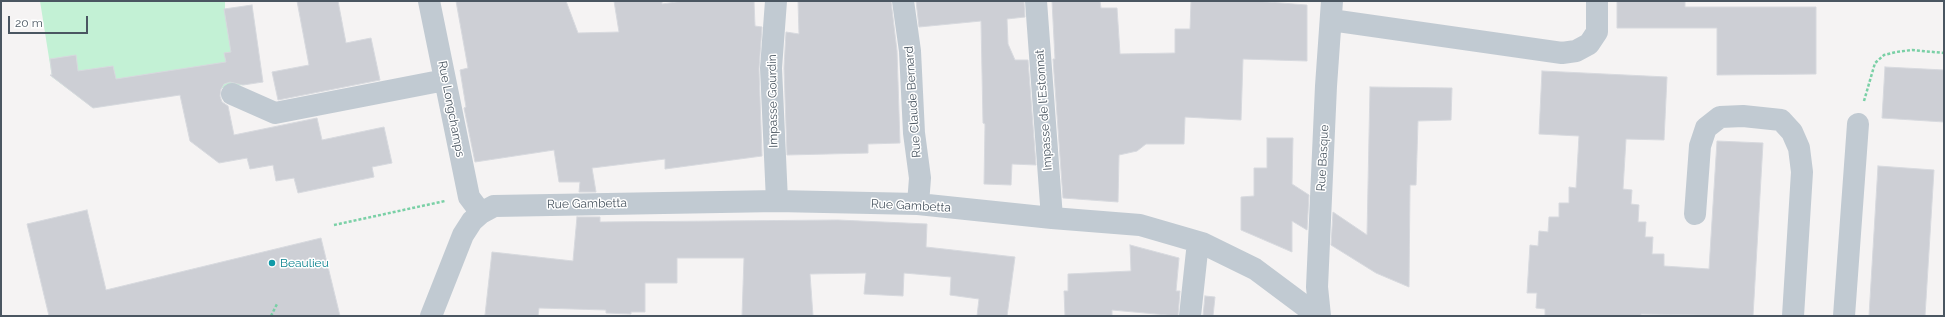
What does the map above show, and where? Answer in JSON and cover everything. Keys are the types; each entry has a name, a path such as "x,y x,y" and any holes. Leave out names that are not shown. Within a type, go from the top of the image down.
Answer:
{"street":[{"name":"Rue Longchamps","path":"429,1 469,197 482,213"},
{"name":"Impasse Gourdin","path":"776,1 770,68 777,201"},
{"name":"Rue Claude Bernard","path":"903,1 910,51 914,133 920,178 918,204"},
{"name":"Impasse de l'Estonnat","path":"1036,1 1052,218"},
{"path":"1332,10 1562,52 1576,51 1589,44 1597,32 1597,1"},
{"name":"Rue Basque","path":"1319,316 1317,287 1326,86 1332,10"},
{"path":"232,94 276,113 445,80"},
{"path":"1696,214 1700,146 1706,128 1720,117 1743,116 1781,120 1792,132 1799,148 1802,172 1793,316"},
{"path":"1844,316 1858,124"},
{"name":"Rue Gambetta","path":"482,213 494,206 777,201 918,204 1052,218 1140,225 1198,242 1255,269 1319,316"},
{"path":"431,316 463,235 472,221 482,213"},
{"path":"1190,316 1198,242"}],"path":[{"path":"1858,124 1875,63 1884,55 1912,50 1944,53"},
{"path":"334,225 444,201 482,213"},
{"path":"271,316 277,304"}],"green space":[{"path":"40,1 225,1 225,9 252,5 258,49 244,52 249,84 93,108 52,77"}],"building":[{"path":"297,1 338,1 346,43 371,38 380,80 278,100 272,72 309,65"},
{"path":"456,1 566,1 578,33 619,32 614,1 662,1 662,4 683,1 754,1 755,26 762,27 759,69 762,156 665,169 665,159 592,168 596,192 579,192 580,182 559,182 554,150 475,162 464,108 466,107 460,70 468,68"},
{"path":"798,1 891,1 897,51 900,143 868,144 868,153 787,155 784,68 786,32 799,34"},
{"path":"916,1 1024,1 1025,17 1007,19 1008,44 1015,60 1028,60 1036,165 1012,164 1011,185 984,184 985,124 983,123 981,21 919,27"},
{"path":"1052,1 1100,1 1101,8 1117,8 1120,54 1175,53 1175,29 1190,29 1191,1 1255,1 1307,5 1307,61 1243,59 1241,120 1185,117 1184,144 1146,144 1137,151 1119,155 1118,202 1063,198 1053,59 1055,59"},
{"path":"1617,1 1685,1 1685,7 1816,7 1816,74 1717,75 1717,28 1617,28"},
{"path":"252,5 263,82 243,85 230,82 224,84 221,89 220,96 222,102 228,106 234,135 317,118 322,140 384,127 392,163 372,167 374,177 298,193 294,178 276,181 273,165 250,169 247,158 219,163 190,141 180,95 93,108 50,75 52,75 50,59 76,55 78,71 113,66 116,79 226,62 224,53 231,52 224,9"},
{"path":"1885,67 1944,70 1944,122 1882,118"},
{"path":"1542,71 1667,77 1664,140 1626,139 1623,189 1632,190 1631,204 1639,205 1638,222 1646,222 1645,237 1653,237 1652,254 1664,254 1664,266 1709,269 1717,141 1763,143 1753,316 1641,314 1641,316 1545,316 1545,309 1536,308 1537,293 1527,293 1530,245 1538,246 1539,231 1548,232 1549,217 1559,217 1559,203 1569,203 1569,187 1576,188 1579,136 1539,134"},
{"path":"1370,87 1452,88 1451,120 1418,121 1416,185 1410,185 1409,287 1376,273 1331,245 1333,212 1367,235"},
{"path":"1267,138 1293,138 1292,184 1309,195 1307,230 1292,221 1292,252 1241,230 1241,197 1254,196 1254,168 1267,168"},
{"path":"1878,166 1934,170 1925,316 1869,316"},
{"name":"Beaulieu","path":"87,210 106,290 321,238 340,316 49,316 27,224"},
{"path":"577,217 600,217 600,222 838,220 927,224 926,247 1015,257 1007,316 977,316 979,299 950,295 951,277 904,273 903,296 864,294 866,273 810,274 813,316 742,316 744,258 677,258 677,283 645,283 645,312 631,312 631,314 606,313 606,310 539,308 538,316 485,315 492,252 573,261"},
{"path":"1130,245 1179,258 1176,291 1180,291 1178,316 1112,310 1112,316 1065,316 1064,291 1068,291 1068,274 1131,271"},
{"path":"1205,296 1215,297 1213,316 1203,316"}],"place":[{"name":"Beaulieu","path":"272,263"}]}
